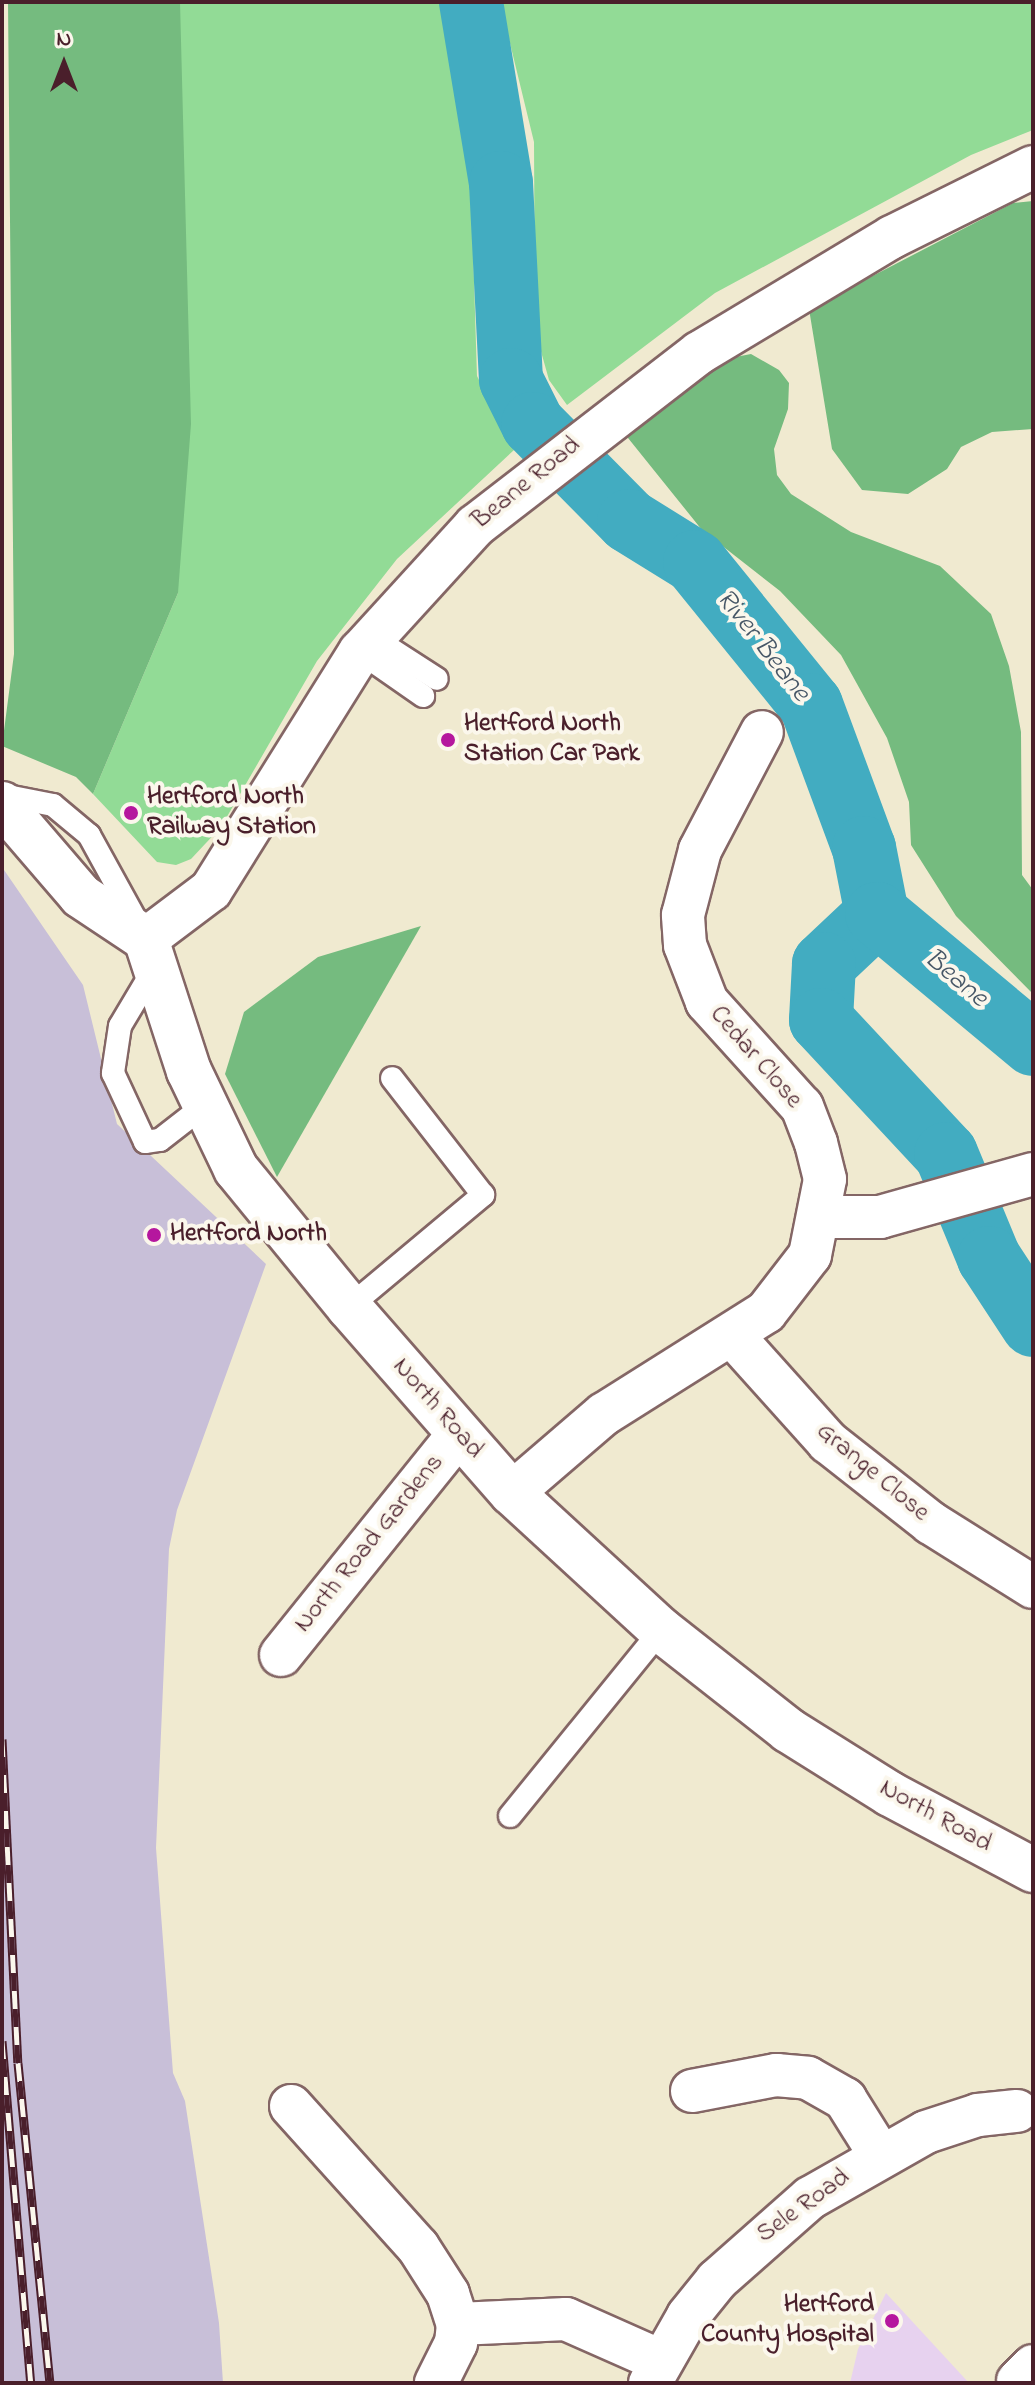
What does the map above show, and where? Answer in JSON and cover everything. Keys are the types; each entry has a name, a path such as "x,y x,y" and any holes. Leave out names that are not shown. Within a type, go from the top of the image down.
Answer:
{"main road":[{"path":"2,804 81,896 150,954"},
{"name":"North Road","path":"150,954 205,1105 236,1169 349,1307 512,1493 661,1630 788,1730 890,1794 1033,1870"}],"street":[{"name":"Beane Road","path":"150,954 211,890 366,645 433,566 525,483 624,406 799,290 892,237 1033,167"},
{"name":"Cedar Close","path":"512,1493 604,1414 766,1312 810,1255 821,1217 825,1179 802,1107 707,1002 685,945 683,915 700,850 762,732"},
{"path":"821,1217 880,1217 920,1203 1015,1179"},
{"name":"Grange Close","path":"732,1335 851,1462 931,1523 1033,1587"},
{"name":"North Road Gardens","path":"281,1655 459,1434"},
{"path":"692,2091 776,2075 808,2078 845,2099 880,2155"},
{"path":"291,2106 418,2247 448,2294 458,2324 456,2343 436,2383"},
{"name":"Sele Road","path":"655,2372 688,2316 746,2250 810,2198 880,2155 958,2121 1017,2111"},
{"path":"458,2324 566,2319 655,2372"}],"lane":[{"path":"366,645 430,688"},
{"path":"2,795 53,805 89,835 150,954 120,1026 113,1073 145,1142 160,1140 205,1105"},
{"path":"349,1307 483,1195 392,1078"},
{"path":"510,1816 661,1630"}],"shaded area":[{"path":"2,867 83,985 117,1124 266,1264 177,1510 169,1549 156,1848 173,2073 185,2101 219,2323 223,2383 2,2383"},
{"name":"Hertford County Hospital","path":"886,2293 969,2383 850,2383 858,2349"}],"green space":[{"path":"8,2 180,2 191,424 178,593 93,794 76,777 2,746 14,654"},
{"path":"180,2 452,2 471,185 477,376 514,450 397,559 317,661 221,827 191,859 176,865 157,862 93,794 178,593"},
{"path":"500,2 1033,2 1033,130 971,155 715,293 567,405 549,380 535,330 534,142"},
{"path":"1033,201 1033,429 992,432 961,447 947,469 908,494 862,490 832,449 809,309 1013,203"},
{"path":"751,354 779,370 789,383 788,409 774,449 777,475 791,494 851,532 940,566 991,614 1009,666 1021,732 1022,875 1033,890 1033,994 956,916 911,845 909,802 887,738 841,655 780,591 702,530 624,433 720,360"},
{"path":"421,926 277,1177 225,1074 244,1012 318,957"}],"waterway":[{"name":"River Beane","path":"471,2 501,183 511,380 533,424 629,521 695,562 811,705 864,848 877,914"},
{"name":"River Beane","path":"877,914 824,964 821,1020 946,1154 989,1258 1033,1325"},
{"name":"Beane","path":"877,914 1033,1044"}],"railway":[{"path":"2,1739 18,2063 50,2383"},
{"path":"2,2041 31,2383"}],"place":[{"name":"Hertford North Station Car Park","path":"448,740"},
{"name":"Hertford North Railway Station","path":"131,813"},
{"name":"Hertford North","path":"154,1235"},
{"name":"Hertford County Hospital","path":"892,2321"}]}
